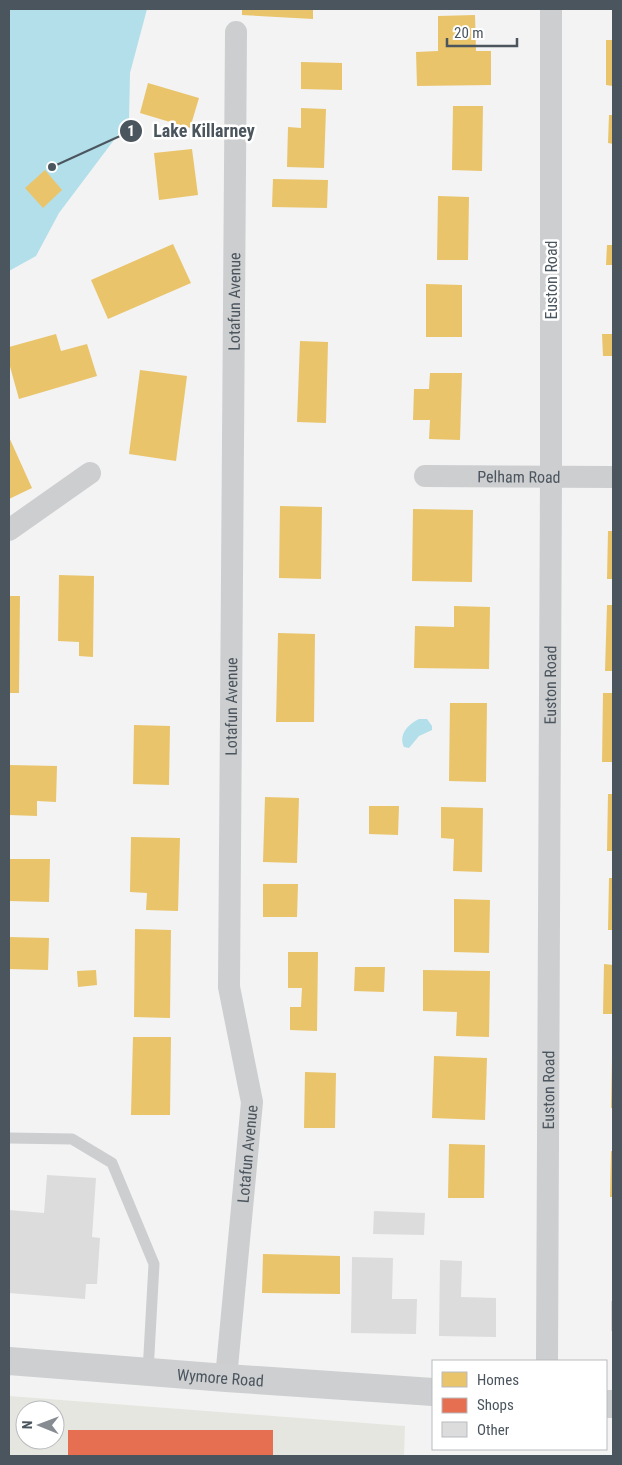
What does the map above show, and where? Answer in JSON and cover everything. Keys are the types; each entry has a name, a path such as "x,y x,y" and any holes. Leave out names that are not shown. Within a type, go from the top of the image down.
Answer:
{"main road":[{"name":"Wymore Road","path":"9,1362 432,1392"}],"street":[{"name":"Euston Road","path":"547,1360 551,9"},
{"name":"Lotafun Avenue","path":"226,1378 252,1102 229,986 236,32"},
{"path":"9,530 90,473"},
{"name":"Pelham Road","path":"425,476 613,477"}],"lane":[{"path":"9,1138 72,1139 112,1162 154,1264 148,1372"}],"shaded area":[{"path":"9,1396 62,1400 15,1400 15,1450 65,1450 65,1400 405,1426 404,1456 9,1456"}],"water":[{"path":"9,9 147,9 130,73 129,120 59,213 36,256 9,271"},
{"path":"419,719 427,719 432,726 432,730 419,736 409,748 404,747 402,738 405,730"}],"building: Homes":[{"path":"242,9 313,9 313,19 242,15"},
{"path":"475,15 476,51 491,51 491,85 417,86 416,52 438,51 438,16"},
{"path":"606,40 613,40 613,86 606,85"},
{"path":"301,62 342,63 342,90 301,89"},
{"path":"148,83 199,98 190,128 140,113"},
{"path":"453,106 483,106 482,171 452,170"},
{"path":"301,108 326,109 324,168 287,167 288,127 301,128"},
{"path":"609,115 613,115 613,144 608,143"},
{"path":"192,149 198,195 159,200 154,153"},
{"path":"45,170 62,190 43,208 25,188"},
{"path":"273,179 328,180 327,208 272,207"},
{"path":"438,196 469,197 468,260 437,260"},
{"path":"173,244 191,283 108,319 91,280"},
{"path":"607,245 613,245 613,265 606,265"},
{"path":"426,284 462,285 462,337 426,337"},
{"path":"56,334 61,351 87,344 97,376 19,399 9,363 9,347"},
{"path":"602,334 613,334 613,356 603,356"},
{"path":"300,341 328,342 326,423 297,422"},
{"path":"140,370 187,376 176,461 129,454"},
{"path":"430,373 462,373 460,440 429,439 430,420 413,420 414,389 429,389"},
{"path":"9,437 32,488 9,499"},
{"path":"280,506 322,507 321,579 279,578"},
{"path":"413,509 473,510 472,582 412,581"},
{"path":"608,531 613,531 613,579 607,579"},
{"path":"59,575 94,576 93,657 79,656 79,642 58,641"},
{"path":"9,596 20,596 19,693 9,693"},
{"path":"607,605 613,605 613,671 605,671"},
{"path":"454,606 490,607 489,669 414,668 415,626 454,627"},
{"path":"278,633 315,634 314,722 276,722"},
{"path":"603,693 613,693 613,762 602,762"},
{"path":"450,703 487,703 486,782 449,781"},
{"path":"134,725 170,726 169,785 133,784"},
{"path":"9,765 57,766 56,802 37,801 37,816 9,815"},
{"path":"608,794 613,794 613,851 607,851"},
{"path":"265,797 299,798 297,863 263,862"},
{"path":"369,806 399,806 398,835 369,834"},
{"path":"441,807 483,808 482,872 453,871 454,839 441,838"},
{"path":"131,837 180,838 178,911 146,910 147,893 130,892"},
{"path":"9,859 50,859 49,902 9,901"},
{"path":"609,878 613,878 613,930 608,930"},
{"path":"263,884 298,884 297,917 263,917"},
{"path":"454,899 490,900 489,953 454,952"},
{"path":"135,929 171,930 170,1018 134,1017"},
{"path":"9,937 49,938 48,970 9,969"},
{"path":"288,952 318,952 317,1031 290,1030 290,1007 301,1007 302,988 288,988"},
{"path":"604,964 613,965 613,1014 603,1014"},
{"path":"355,967 385,967 384,992 354,991"},
{"path":"96,970 97,985 78,987 77,971"},
{"path":"423,970 490,971 489,1037 456,1036 457,1012 423,1011"},
{"path":"133,1037 171,1037 170,1115 131,1115"},
{"path":"434,1056 487,1058 485,1120 432,1118"},
{"path":"612,1059 613,1108 611,1108"},
{"path":"305,1072 336,1073 335,1128 304,1128"},
{"path":"449,1144 485,1145 484,1198 448,1198"},
{"path":"611,1151 613,1151 613,1197 610,1197"},
{"path":"263,1254 340,1256 340,1294 262,1293"}],"building: Shops":[{"path":"68,1430 273,1430 273,1456 68,1456"}],"building: Other":[{"path":"47,1175 96,1178 92,1237 100,1238 97,1284 86,1284 85,1299 9,1293 9,1210 44,1213"},
{"path":"374,1211 425,1213 424,1235 373,1234"},
{"path":"352,1257 393,1258 392,1299 417,1299 416,1334 351,1333"},
{"path":"440,1260 462,1261 461,1297 496,1298 496,1337 439,1336"},
{"path":"611,1301 613,1301 613,1331 611,1331"}],"place":[{"name":"Lake Killarney","path":"52,167"}]}
